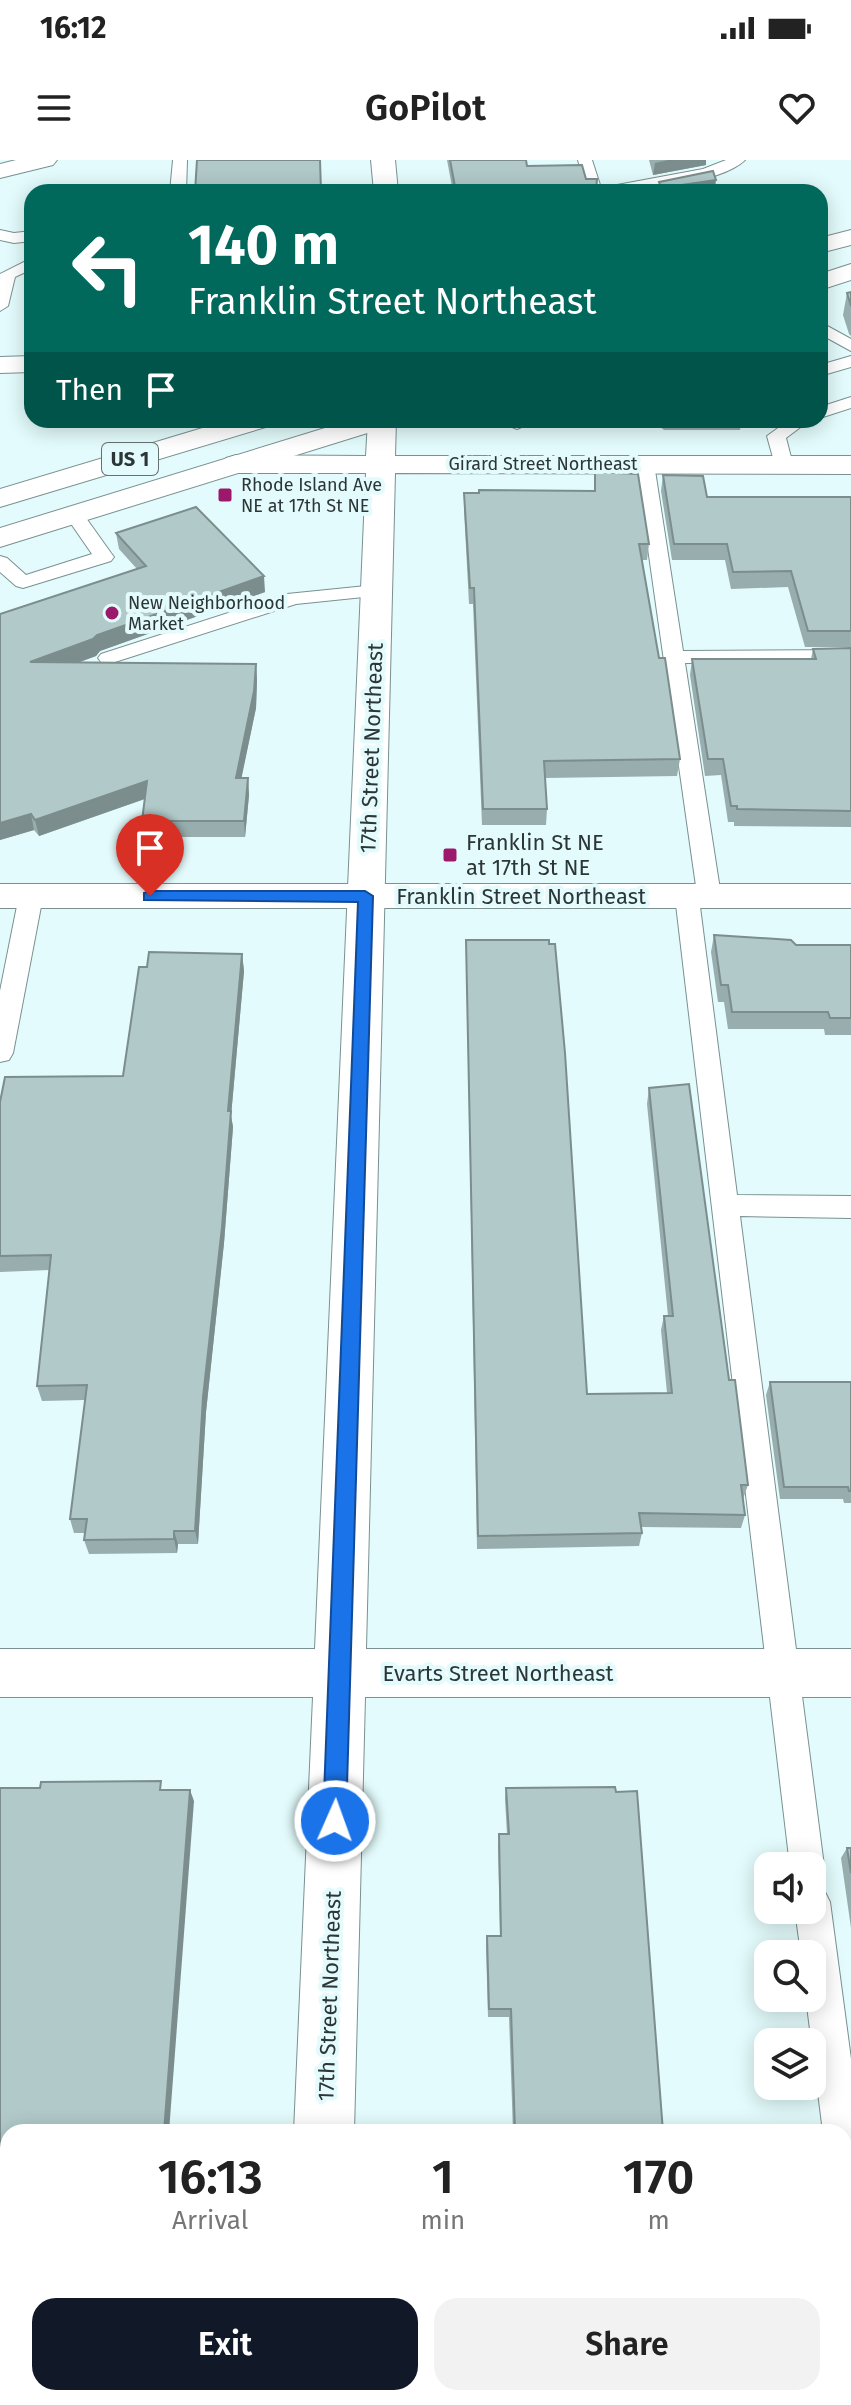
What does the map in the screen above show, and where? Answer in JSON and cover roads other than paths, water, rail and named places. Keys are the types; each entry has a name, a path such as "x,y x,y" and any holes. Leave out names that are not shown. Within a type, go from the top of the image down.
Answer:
{"street":[{"path":"0,171 45,160"},
{"path":"383,160 385,184"},
{"path":"828,244 851,237"},
{"path":"828,279 851,272"},
{"path":"0,365 24,364"},
{"name":"US 1","path":"0,498 232,428"},
{"name":"US 1","path":"0,538 355,428"},
{"name":"17th Street Northeast","path":"324,2124 381,428"},
{"name":"Girard Street Northeast","path":"236,464 851,465"},
{"name":"Franklin Street Northeast","path":"16,896 851,896"},
{"name":"Evarts Street Northeast","path":"0,1673 851,1673"}],"lane":[{"path":"178,184 180,160"},
{"path":"585,160 592,184"},
{"path":"630,184 722,169 738,160"},
{"path":"0,235 24,237"},
{"path":"0,306 8,274 24,267"},
{"path":"828,332 851,346"},
{"path":"828,368 851,361"},
{"path":"828,410 851,402"},
{"path":"784,465 776,436 788,428"},
{"path":"645,464 675,657 725,1205 805,1852"},
{"path":"0,562 23,582 104,557 74,515"},
{"path":"108,658 294,598 376,591"},
{"path":"675,657 851,656"},
{"path":"0,1053 16,896"},
{"path":"725,1205 851,1207"},
{"path":"815,1924 841,2124"}],"place":[{"name":"Rhode Island Ave NE at 17th St NE","path":"225,495"},
{"name":"New Neighborhood Market","path":"112,613"},
{"name":"Franklin St NE at 17th St NE","path":"450,855"}]}
